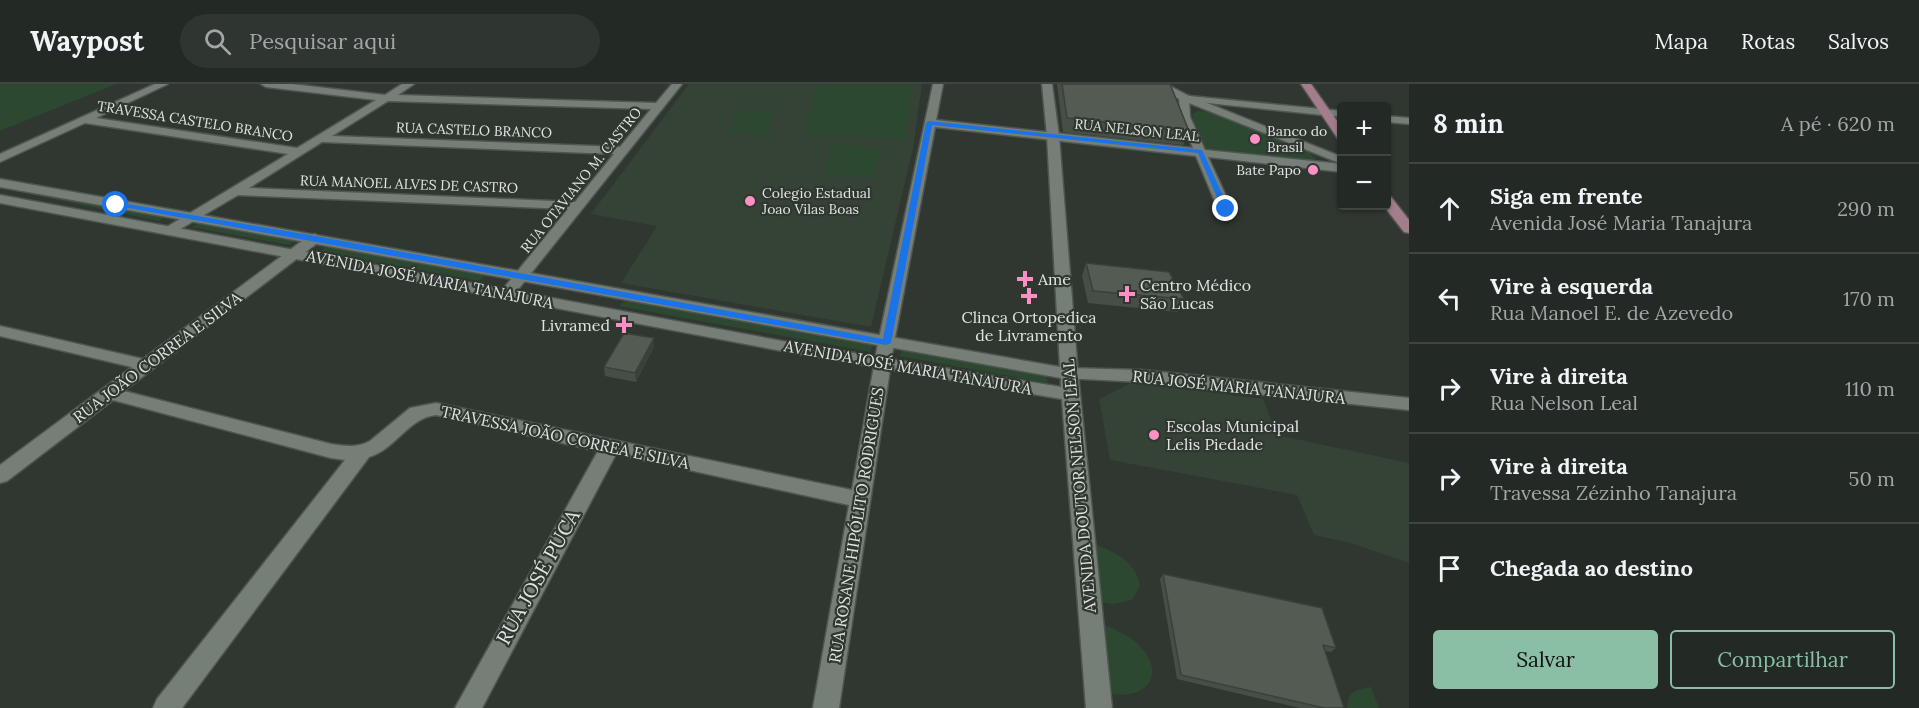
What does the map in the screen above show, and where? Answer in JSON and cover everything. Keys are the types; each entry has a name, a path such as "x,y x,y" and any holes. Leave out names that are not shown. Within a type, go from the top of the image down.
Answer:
{"main road":[{"path":"1306,84 1337,131"},
{"path":"1391,206 1409,229"}],"street":[{"path":"0,158 163,84"},
{"path":"266,84 387,98 659,106"},
{"path":"170,231 409,84"},
{"name":"RUA OTAVIANO M. CASTRO","path":"507,294 677,84"},
{"name":"RUA ROSANE HIPÓLITO RODRIGUES","path":"826,708 885,353 938,84"},
{"name":"AVENIDA DOUTOR NELSON LEAL","path":"1047,84 1053,136 1069,374 1099,708"},
{"path":"1158,84 1183,97 1337,159"},
{"path":"1183,97 1337,114"},
{"path":"1183,97 1185,117 1226,209"},
{"name":"TRAVESSA CASTELO BRANCO","path":"84,120 301,152"},
{"path":"1391,120 1409,122"},
{"name":"RUA NELSON LEAL","path":"929,123 1337,168"},
{"name":"RUA CASTELO BRANCO","path":"323,139 623,151"},
{"name":"AVENIDA JOSÉ MARIA TANAJURA","path":"0,183 315,238 521,277 885,353 1072,395"},
{"path":"20,203 44,191"},
{"name":"RUA MANOEL ALVES DE CASTRO","path":"237,191 580,206"},
{"name":"AVENIDA JOSÉ MARIA TANAJURA","path":"0,200 507,294 885,353 1069,374"},
{"name":"RUA JOÃO CORREA E SILVA","path":"0,476 315,238"},
{"path":"0,331 146,365"},
{"name":"RUA JOSÉ MARIA TANAJURA","path":"1069,374 1172,379 1409,404"},
{"path":"108,393 331,451 362,452"},
{"name":"TRAVESSA JOÃO CORREA E SILVA","path":"362,452 376,447 406,418 424,409 456,413 861,500"},
{"name":"RUA JOSÉ PUCA","path":"468,708 610,447"},
{"path":"166,708 362,452"}],"shaded area":[{"name":"Colegio Estadual Joao Vilas Boas","path":"689,84 922,84 913,148 871,327 621,283 657,226 591,214"},
{"path":"1133,382 1263,399 1277,435 1409,463 1409,563 1351,543 1314,535 1297,495 1110,460 1099,399"}],"green space":[{"path":"0,84 116,84 0,131"},
{"path":"817,84 913,84 906,140 804,133"},
{"path":"738,110 773,111 768,135 730,133"},
{"path":"1198,111 1222,117 1308,152 1316,159 1307,161 1208,149 1201,143 1194,128 1193,113"},
{"path":"834,143 881,149 874,178 824,173"},
{"path":"0,184 166,216 159,221 0,188"},
{"path":"200,222 297,240 289,245 191,227"},
{"path":"330,245 487,273 479,281 318,252"},
{"path":"626,296 872,344 871,352 619,306 625,301"},
{"path":"904,348 1045,373 1048,383 899,356"},
{"path":"1093,543 1123,558 1134,570 1140,586 1132,600 1113,604 1100,602"},
{"path":"1102,624 1132,639 1145,653 1151,663 1152,673 1150,681 1144,688 1124,695 1110,694"},
{"path":"1371,687 1379,708 1347,708 1349,698 1354,692"}],"building":[{"path":"1062,84 1170,84 1189,131 1067,118"},
{"path":"1086,263 1169,272 1184,299 1093,291"},
{"path":"624,333 654,338 635,373 604,367"},
{"path":"1163,574 1322,608 1336,648 1323,645 1344,708 1324,708 1181,675"}],"place":[{"name":"Banco do Brasil","path":"1255,139"},
{"name":"Bate Papo","path":"1313,170"},
{"name":"Colegio Estadual Joao Vilas Boas","path":"750,201"},
{"name":"Ame","path":"1025,279"},
{"name":"Centro Médico São Lucas","path":"1127,294"},
{"name":"Clinca Ortopedica de Livramento","path":"1029,296"},
{"name":"Livramed","path":"624,325"},
{"name":"Escolas Municipal Lelis Piedade","path":"1154,435"}],"route":[{"path":"116,205 315,238 886,343 929,123 1200,152 1226,209"}]}
